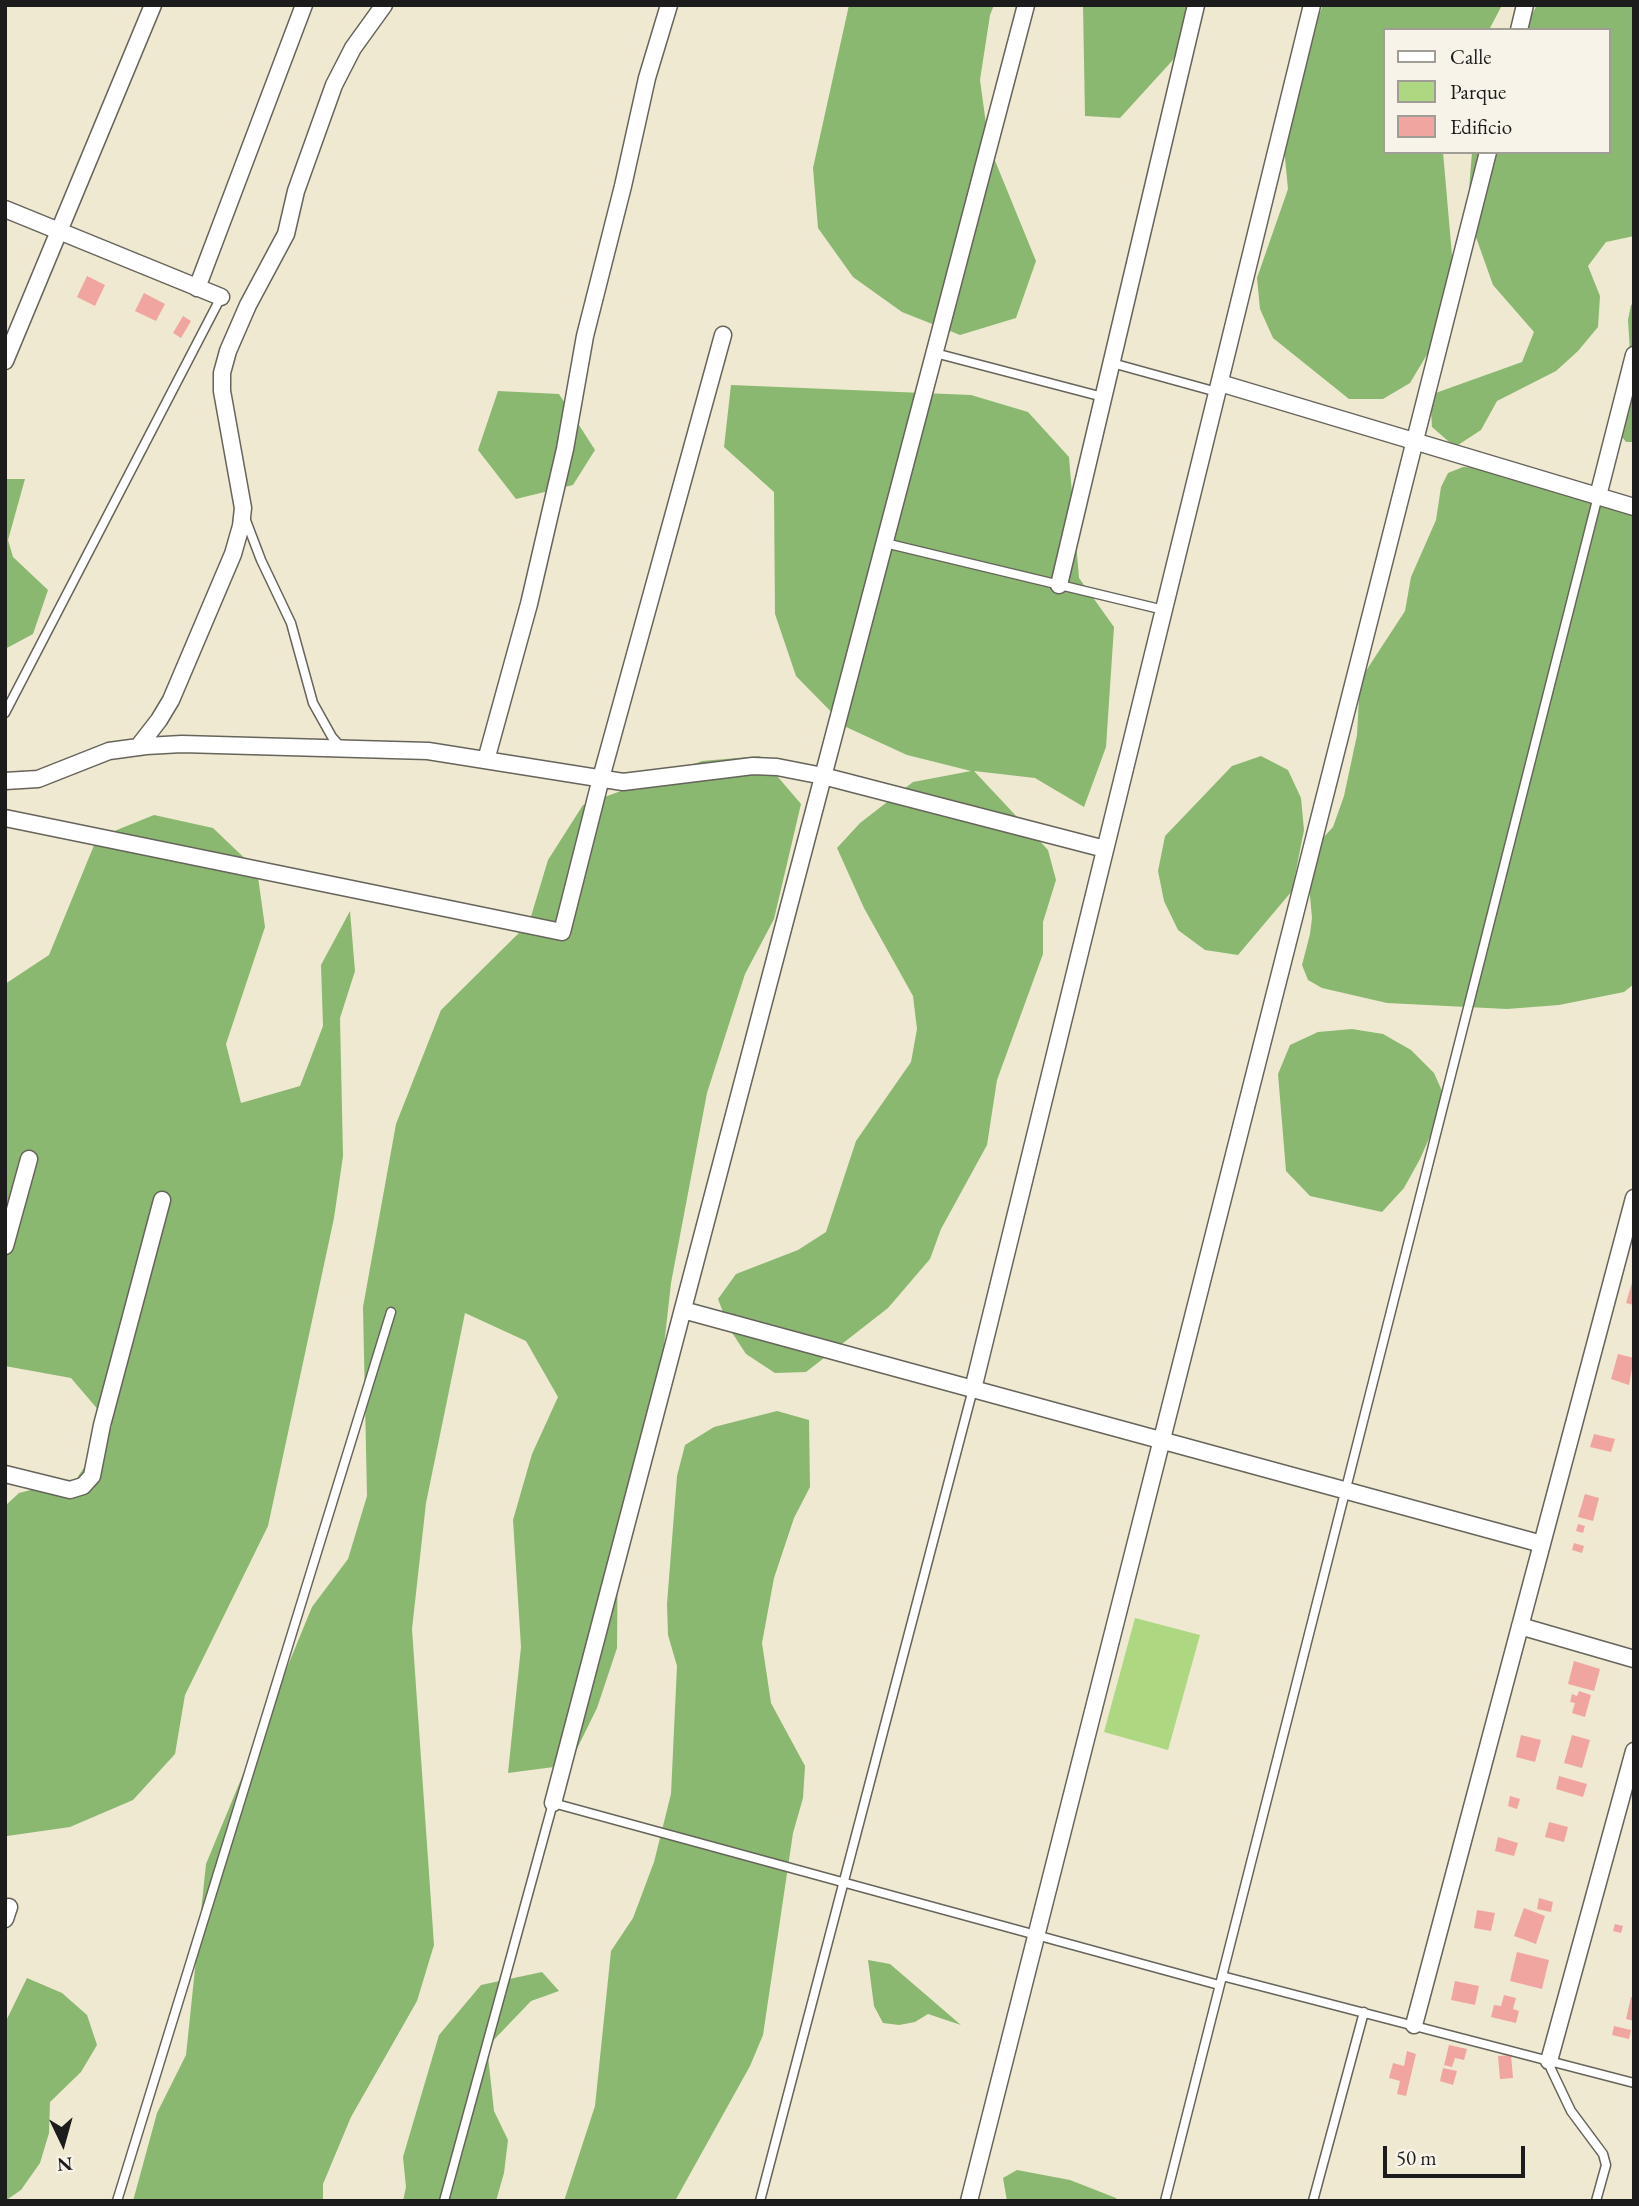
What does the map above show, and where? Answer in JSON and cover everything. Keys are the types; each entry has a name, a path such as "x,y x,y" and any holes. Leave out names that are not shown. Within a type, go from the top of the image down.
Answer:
{"street":[{"path":"5,361 153,5"},
{"path":"197,288 304,5"},
{"path":"138,747 171,700 233,554 243,511 222,391 222,373 228,351 248,305 286,234 296,191 334,85 353,48 384,5"},
{"path":"486,760 529,604 565,449 585,336 647,78 669,5"},
{"path":"553,1802 1026,5"},
{"path":"1059,585 1196,5"},
{"path":"973,1389 1312,5"},
{"path":"1519,28 1525,5"},
{"path":"970,2201 1487,154"},
{"path":"5,209 221,298"},
{"path":"5,818 562,932 601,778 723,335"},
{"path":"1598,496 1634,355"},
{"path":"1219,387 1415,441 1634,507"},
{"path":"5,781 38,779 109,751 182,744 428,751 623,782 753,766 777,767 823,776 1105,849"},
{"path":"5,1246 29,1159"},
{"path":"1414,2025 1542,1544 1627,1248 1634,1198"},
{"path":"5,1474 70,1490 83,1486 92,1476 102,1424 162,1200"},
{"path":"683,1310 1542,1544"},
{"path":"1520,1626 1634,1659"},
{"path":"1549,2060 1634,1751"}],"lane":[{"path":"5,713 221,298"},
{"path":"935,353 1103,397"},
{"path":"1112,363 1219,387"},
{"path":"1165,2201 1598,496"},
{"path":"243,511 261,560 292,623 313,703 331,737 342,748"},
{"path":"885,543 1164,610"},
{"path":"117,2201 391,1312"},
{"path":"760,2201 973,1389"},
{"path":"444,2201 553,1802 1219,1985"},
{"path":"1222,1976 1634,2082"},
{"path":"1313,2201 1364,2012"},
{"path":"1549,2060 1551,2070 1571,2111 1603,2154 1606,2165 1596,2201"}],"green space":[{"path":"849,5 994,5 980,80 989,146 1036,261 1016,318 960,335 902,312 853,277 818,228 813,168"},
{"path":"1083,5 1197,5 1188,36 1172,61 1120,118 1085,116"},
{"path":"1323,5 1502,5 1490,28 1384,28 1384,154 1443,154 1453,267 1444,326 1410,383 1383,399 1349,399 1273,338 1260,309 1257,278 1288,189 1282,127 1287,94"},
{"path":"1537,5 1634,5 1634,236 1606,242 1588,266 1600,296 1598,327 1578,351 1556,371 1497,401 1481,430 1455,447 1432,427 1430,395 1522,362 1534,332 1493,285 1472,226 1469,190 1472,154 1611,154 1611,28 1520,28"},
{"path":"1634,303 1634,442 1626,442 1617,430 1615,396 1630,351 1628,320 1631,305"},
{"path":"731,385 971,395 1028,412 1069,457 1079,578 1114,627 1106,747 1084,807 1035,778 974,771 1048,850 1056,880 1043,922 1043,954 997,1080 987,1145 941,1229 930,1259 888,1308 806,1372 775,1373 746,1354 729,1328 718,1299 736,1274 798,1250 826,1232 856,1141 911,1062 917,1029 913,996 864,908 837,848 860,823 913,782 971,771 907,755 846,727 796,676 775,614 774,492 724,447"},
{"path":"498,391 559,394 595,450 573,485 516,499 478,450"},
{"path":"1463,467 1494,468 1539,488 1634,506 1634,984 1624,992 1559,1005 1507,1009 1387,1003 1322,988 1308,980 1302,965 1312,918 1309,885 1315,852 1333,827 1344,796 1357,735 1360,680 1405,611 1411,577 1436,520 1441,487 1448,473"},
{"path":"5,479 25,479 8,540 13,557 48,590 33,634 5,649"},
{"path":"760,756 801,804 774,919 745,974 707,1093 671,1283 657,1409 618,1525 617,1648 597,1708 569,1765 508,1773 521,1647 513,1520 532,1454 558,1397 526,1341 465,1313 426,1503 412,1629 434,1945 417,2001 351,2117 323,2184 323,2201 133,2201 157,2113 186,2055 206,1864 312,1607 348,1559 367,1496 363,1307 396,1124 441,1010 529,923 548,860 583,805 702,761"},
{"path":"1261,756 1288,770 1301,798 1304,830 1292,891 1238,955 1205,950 1178,930 1164,901 1158,871 1165,836 1232,766"},
{"path":"154,815 213,828 257,870 265,927 226,1044 241,1103 300,1086 323,1026 321,965 350,911 355,971 340,1018 343,1156 334,1218 268,1526 185,1695 175,1754 133,1800 70,1827 7,1836 5,1506 19,1493 77,1478 112,1426 71,1378 5,1366 5,984 49,955 97,838"},
{"path":"1352,1029 1383,1034 1411,1050 1434,1073 1446,1100 1404,1188 1382,1212 1310,1196 1286,1171 1278,1074 1290,1045 1318,1032"},
{"path":"777,1411 809,1420 810,1487 794,1518 774,1578 762,1643 771,1703 805,1766 803,1798 793,1833 763,2035 750,2066 675,2201 564,2201 595,2106 611,1951 633,1918 654,1862 671,1794 677,1666 668,1635 667,1604 677,1476 685,1445 714,1427"},
{"path":"1135,1618 1200,1635 1168,1750 1104,1732"},
{"path":"868,1960 890,1964 961,2025 928,2014 915,2022 899,2025 883,2023 874,2006"},
{"path":"542,1972 559,1991 531,2001 487,2047 494,2111 508,2140 504,2173 496,2201 403,2201 406,2187 403,2157 439,2035 481,1985"},
{"path":"27,1978 62,1993 87,2015 97,2045 81,2072 50,2102 49,2133 40,2163 21,2190 5,2201 5,2023"},
{"path":"1017,2170 1070,2180 1118,2201 1007,2201 1003,2178"}],"building":[{"path":"87,276 105,285 95,306 77,297"},
{"path":"144,293 165,304 156,321 135,311"},
{"path":"183,316 191,321 181,338 173,333"},
{"path":"1634,1276 1634,1305 1626,1303"},
{"path":"1618,1354 1634,1358 1629,1385 1611,1379"},
{"path":"1594,1434 1615,1439 1611,1452 1590,1447"},
{"path":"1585,1494 1599,1498 1593,1521 1578,1517"},
{"path":"1578,1524 1585,1526 1583,1533 1576,1531"},
{"path":"1574,1543 1584,1546 1582,1553 1572,1550"},
{"path":"1574,1661 1600,1669 1594,1691 1568,1684"},
{"path":"1579,1691 1591,1695 1585,1717 1572,1713 1575,1703 1570,1702 1572,1694 1577,1696"},
{"path":"1521,1735 1541,1740 1535,1762 1516,1757"},
{"path":"1572,1735 1590,1740 1582,1768 1564,1763"},
{"path":"1559,1776 1587,1784 1583,1797 1556,1789"},
{"path":"1510,1796 1520,1799 1517,1809 1508,1806"},
{"path":"1549,1822 1568,1827 1564,1842 1545,1837"},
{"path":"1498,1837 1518,1843 1514,1856 1495,1851"},
{"path":"1539,1898 1553,1902 1551,1912 1537,1909"},
{"path":"1524,1908 1545,1916 1536,1944 1514,1936"},
{"path":"1477,1910 1495,1913 1491,1931 1474,1928"},
{"path":"1615,1924 1623,1926 1621,1933 1613,1931"},
{"path":"1517,1952 1549,1960 1542,1989 1510,1981"},
{"path":"1455,1981 1479,1986 1475,2005 1451,2000"},
{"path":"1504,1995 1516,1998 1513,2009 1519,2011 1516,2023 1491,2017 1494,2005 1501,2006"},
{"path":"1631,1997 1634,1998 1634,2021 1626,2019"},
{"path":"1614,2026 1631,2030 1629,2039 1612,2035"},
{"path":"1449,2045 1467,2049 1464,2060 1455,2058 1452,2067 1444,2065"},
{"path":"1407,2051 1416,2054 1406,2096 1397,2094 1400,2081 1389,2078 1393,2063 1404,2066"},
{"path":"1511,2055 1513,2078 1500,2079 1498,2056"},
{"path":"1443,2068 1457,2071 1453,2085 1440,2081"}]}
